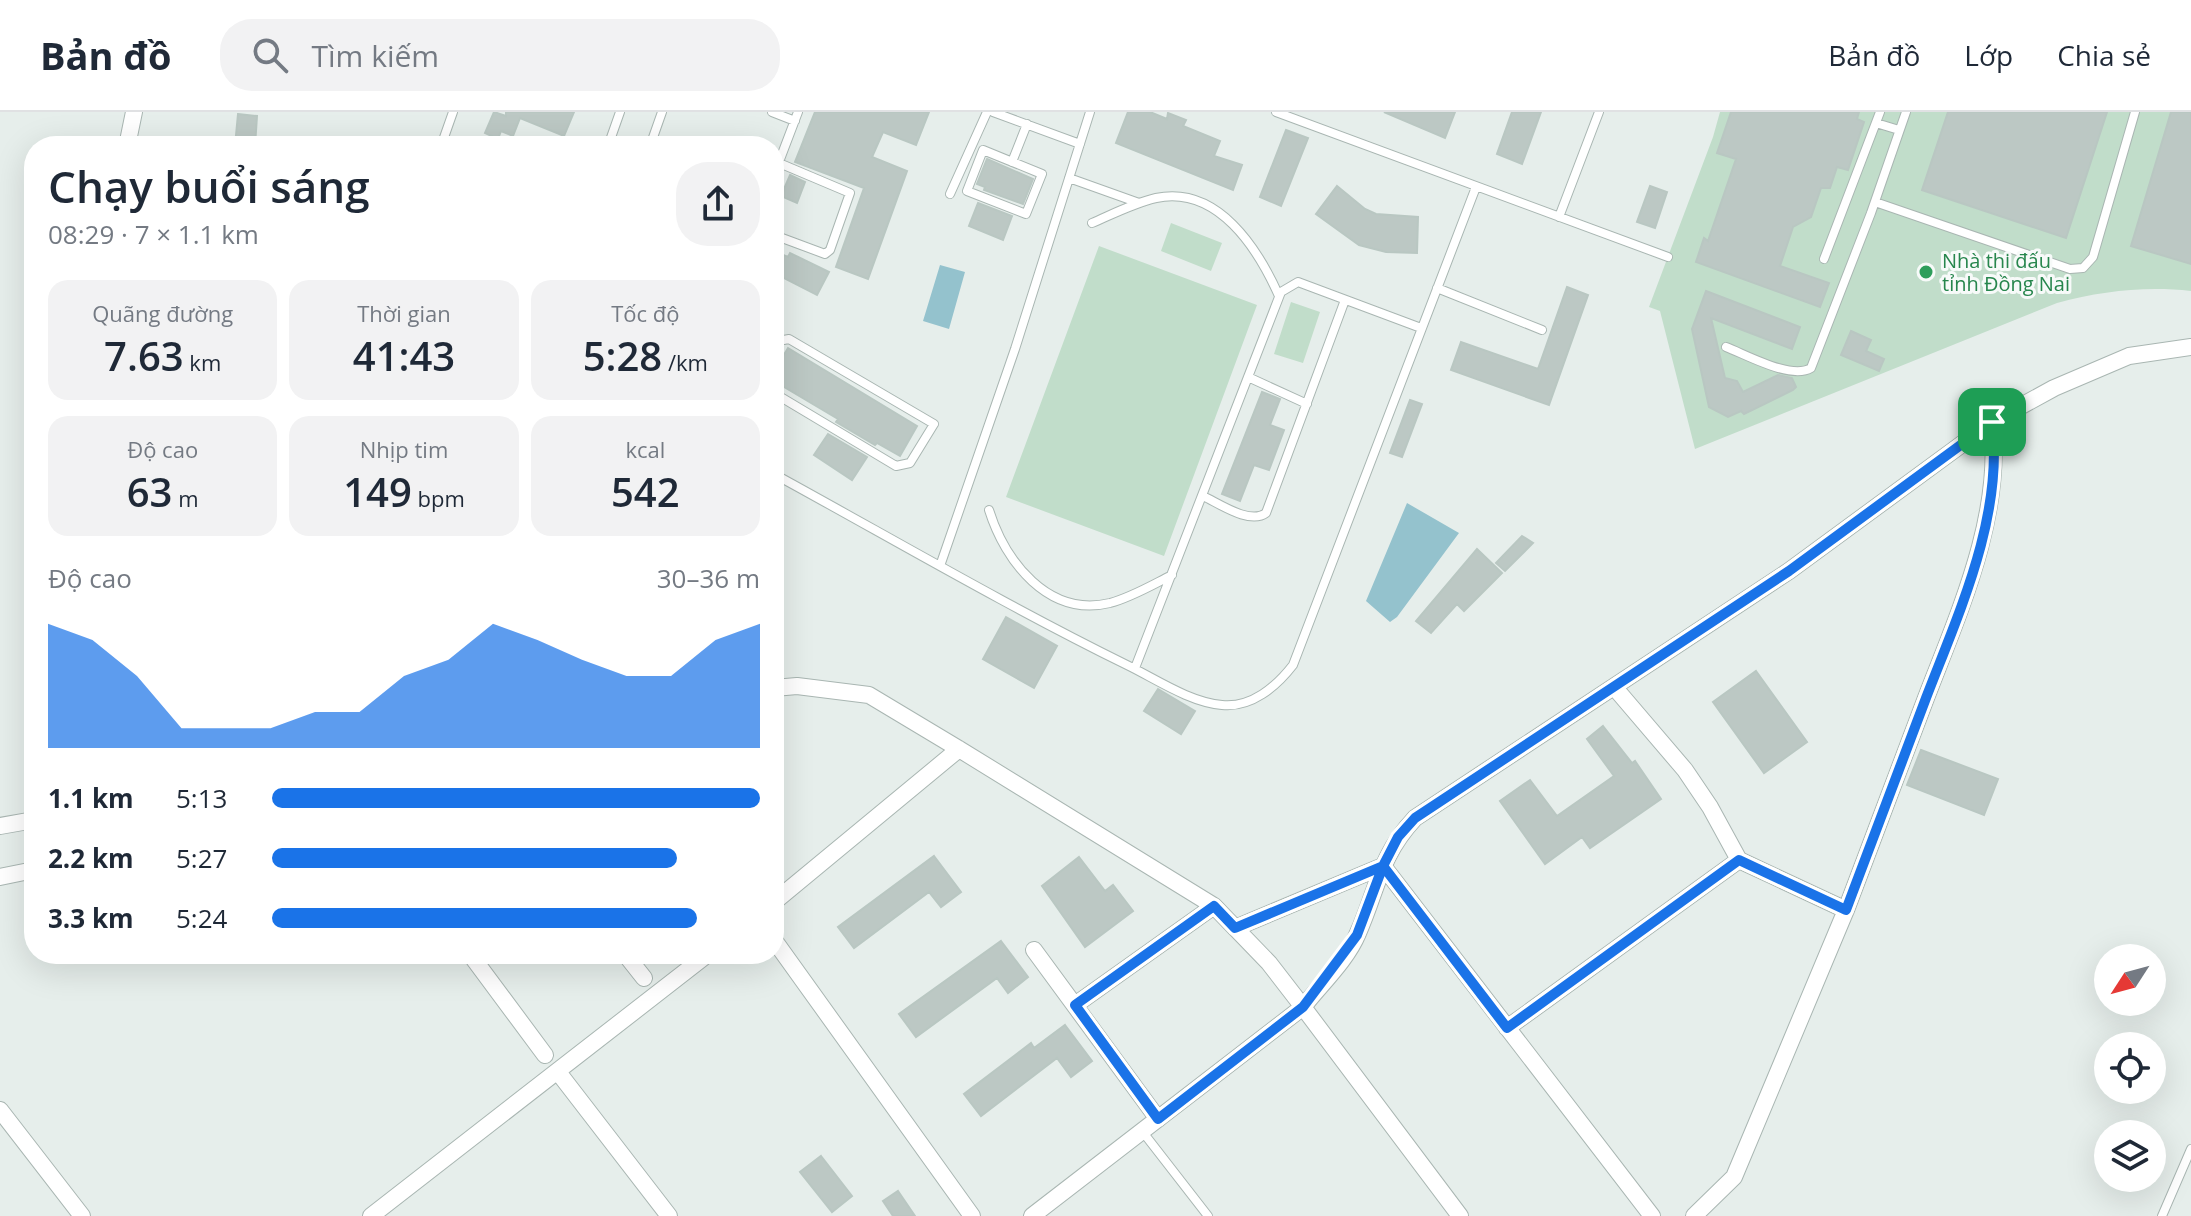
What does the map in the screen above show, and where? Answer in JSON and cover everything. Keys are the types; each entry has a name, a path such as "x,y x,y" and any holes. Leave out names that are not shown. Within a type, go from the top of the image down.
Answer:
{"street":[{"path":"129,136 134,112"},
{"path":"1032,1216 1303,1007 1357,935 1383,866 1398,837 1415,818 1789,571 1992,422 2054,388 2108,364 2158,350 2191,347"},
{"path":"1694,1216 1734,1177 1846,910 1964,598 1994,481 1992,422"},
{"path":"784,687 869,695 1214,906 1269,963 1460,1216"},
{"path":"1615,688 1685,770 1710,807 1739,860 1846,910"},
{"path":"784,894 959,749"},
{"path":"0,826 24,822"},
{"path":"1507,1028 1739,860"},
{"path":"1235,928 1383,866"},
{"path":"1383,866 1652,1216"},
{"path":"0,877 24,872"},
{"path":"1075,1005 1214,906"},
{"path":"1034,950 1158,1119"},
{"path":"784,954 972,1216"},
{"path":"477,964 545,1055"},
{"path":"633,964 644,978"},
{"path":"371,1216 695,964"},
{"path":"558,1072 669,1216"},
{"path":"0,1110 82,1216"}],"lane":[{"path":"445,136 453,112"},
{"path":"612,136 620,112"},
{"path":"654,136 662,112"},
{"path":"772,112 796,117 784,149"},
{"path":"950,194 987,112"},
{"path":"993,112 1080,144"},
{"path":"940,566 1015,349 1090,112"},
{"path":"1276,112 1668,257"},
{"path":"1559,217 1599,112"},
{"path":"1824,259 1880,112"},
{"path":"1726,347 1790,372 1811,368 1906,112"},
{"path":"1875,202 2070,269 2083,268 2093,257 2135,112"},
{"path":"1876,123 1899,130"},
{"path":"1012,162 1027,124"},
{"path":"983,150 1012,162 1042,174 1026,214 967,191 983,150"},
{"path":"784,165 850,193 830,250 825,254 784,239"},
{"path":"1069,178 1139,203"},
{"path":"784,480 940,566 1185,693 1225,705 1243,703 1262,695 1280,681 1293,665 1476,187"},
{"path":"1092,223 1158,197 1200,202 1220,213 1253,246 1279,296"},
{"path":"1135,668 1279,296 1298,282 1421,328"},
{"path":"1437,288 1542,330"},
{"path":"1203,496 1250,517 1260,517 1266,513 1345,300"},
{"path":"784,340 789,339 934,424 910,463 896,466 784,399"},
{"path":"1248,377 1307,404"},
{"path":"989,510 1001,543 1020,571 1060,598 1089,604 1108,603 1173,575"},
{"path":"1142,1131 1208,1216"},
{"path":"2162,1216 2191,1149"}],"green space":[{"name":"Nhà thi đấu tỉnh Đồng Nai","path":"1720,112 2191,112 2191,291 2124,291 2057,303 1695,449 1660,311 1649,307"},
{"path":"1171,223 1222,243 1211,271 1161,251"},
{"path":"1099,246 1257,305 1164,556 1006,497"},
{"path":"1291,302 1320,312 1303,363 1274,354"}],"water":[{"path":"940,265 965,272 949,329 923,321"},
{"path":"1407,503 1459,533 1397,617 1390,622 1366,601"}],"building":[{"path":"494,112 506,116 506,112 574,112 564,136 520,118 513,136 501,131 499,136 485,133"},
{"path":"815,112 929,112 916,145 883,132 872,157 907,171 868,279 836,267 864,188 795,162"},
{"path":"1128,112 1150,112 1167,119 1168,113 1186,120 1183,126 1220,141 1214,156 1242,165 1233,190 1116,143"},
{"path":"1384,112 1455,112 1445,138"},
{"path":"1512,112 1541,112 1522,164 1497,154"},
{"path":"1731,112 1859,112 1857,119 1864,122 1848,170 1837,167 1830,188 1821,188 1811,217 1793,227 1780,266 1829,283 1820,307 1696,262 1704,238 1708,241 1736,159 1717,153"},
{"path":"1948,112 2107,112 2066,238 1922,190"},
{"path":"2171,112 2191,112 2191,264 2131,246"},
{"path":"238,114 257,116 256,136 236,136"},
{"path":"1286,130 1308,138 1281,206 1260,197"},
{"path":"987,159 1033,179 1023,204 984,190 985,187 977,184"},
{"path":"790,175 805,182 797,203 784,197"},
{"path":"1337,186 1376,214 1418,217 1417,253 1386,252 1359,245 1316,214"},
{"path":"1650,186 1667,192 1655,228 1637,222"},
{"path":"978,203 1012,216 1003,240 969,226"},
{"path":"790,253 829,272 817,295 784,278 784,255 788,257"},
{"path":"1567,287 1588,295 1549,405 1451,370 1461,342 1538,369"},
{"path":"1706,291 1800,327 1792,349 1711,318 1725,378 1737,381 1743,392 1778,375 1792,378 1796,387 1793,390 1744,414 1741,411 1728,417 1709,407 1692,329"},
{"path":"1851,331 1871,340 1866,351 1884,359 1879,371 1841,355"},
{"path":"788,348 917,426 900,456 836,422 838,419 784,387 784,355"},
{"path":"1262,392 1280,399 1270,425 1284,430 1269,470 1254,465 1240,501 1222,494"},
{"path":"1410,400 1422,404 1402,457 1390,453"},
{"path":"828,434 867,457 852,480 814,455"},
{"path":"1522,536 1533,543 1505,571 1496,563"},
{"path":"1477,549 1502,573 1464,611 1457,604 1431,633 1416,621"},
{"path":"1006,617 1057,646 1034,688 983,659"},
{"path":"1756,671 1807,742 1764,773 1713,702"},
{"path":"1158,689 1195,711 1181,734 1144,711"},
{"path":"1603,726 1632,763 1635,761 1661,799 1590,848 1582,837 1545,864 1500,801 1530,780 1557,816 1614,776 1587,739"},
{"path":"1921,750 1998,779 1984,815 1907,785"},
{"path":"934,856 961,892 941,907 929,892 854,948 838,927"},
{"path":"1079,857 1105,891 1113,885 1133,911 1085,947 1042,886"},
{"path":"1001,941 1028,977 1008,993 997,978 916,1037 899,1014"},
{"path":"1065,1025 1092,1061 1071,1077 1057,1058 981,1116 964,1094 1031,1043 1034,1048"},
{"path":"821,1156 852,1196 832,1212 800,1172"},
{"path":"898,1191 915,1216 893,1216 883,1201"}],"place":[{"name":"Nhà thi đấu tỉnh Đồng Nai","path":"1926,272"}],"route":[{"path":"1992,422 1789,571 1415,818 1398,837 1383,866 1235,928 1214,906 1075,1005 1158,1119 1303,1007 1357,935 1383,866 1507,1028 1739,860 1846,910 1964,598 1994,481 1992,422"}]}
